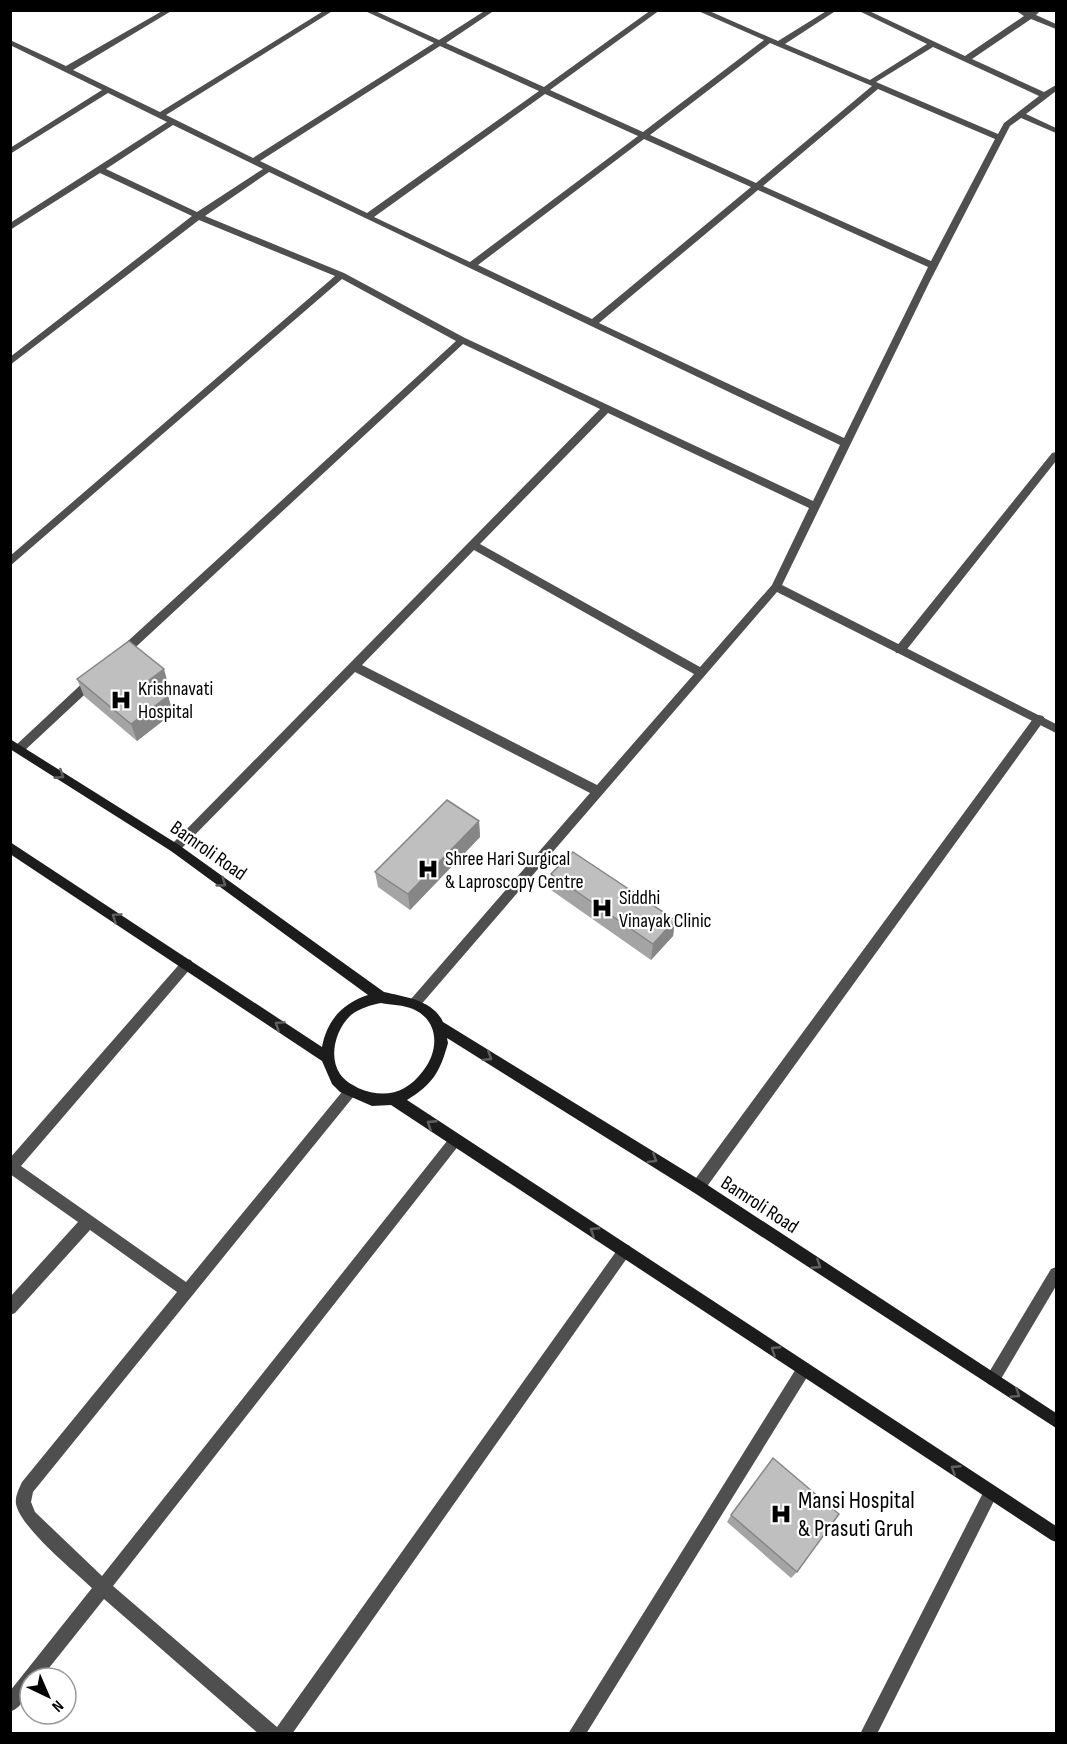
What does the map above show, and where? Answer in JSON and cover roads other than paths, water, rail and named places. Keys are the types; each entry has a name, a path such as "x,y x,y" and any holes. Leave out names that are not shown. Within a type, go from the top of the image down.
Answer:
{"street":[{"path":"66,70 170,10"},
{"path":"159,116 331,10"},
{"path":"366,10 934,266"},
{"path":"254,162 492,10"},
{"path":"368,217 657,10"},
{"path":"699,10 1000,138"},
{"path":"779,44 834,10"},
{"path":"1018,10 1034,13 1056,27"},
{"path":"860,11 1045,96"},
{"path":"966,59 1034,13"},
{"path":"471,266 769,40"},
{"path":"10,42 268,169 845,443"},
{"path":"593,323 873,84 932,44"},
{"path":"10,52 20,47"},
{"path":"415,1003 597,790 776,587 845,443 1007,125 1056,87"},
{"path":"10,152 107,90"},
{"path":"1020,115 1056,131"},
{"path":"10,227 172,122"},
{"path":"99,169 198,216 341,275 462,340 814,506"},
{"path":"10,362 198,216 268,169"},
{"path":"10,562 341,275"},
{"path":"114,660 462,340"},
{"path":"175,848 607,408"},
{"path":"900,650 1056,455"},
{"path":"473,545 700,673"},
{"path":"776,587 1056,729"},
{"path":"354,666 597,790"},
{"path":"15,746 106,668"},
{"path":"698,1187 1039,720"},
{"name":"Bamroli Road","path":"15,746 175,848 381,997"},
{"path":"10,847 327,1057"},
{"path":"187,964 11,1166 187,1291"},
{"path":"381,997 398,998 415,1003 428,1013 438,1026 442,1042 440,1058 433,1073 419,1088 382,1100 362,1097 345,1088 333,1074 327,1057 329,1040 336,1023 348,1010 363,1001 381,997"},
{"name":"Bamroli Road","path":"438,1026 698,1187 1056,1421"},
{"path":"272,1734 102,1587 30,1517 24,1509 22,1497 27,1487 351,1091"},
{"path":"392,1098 1056,1535"},
{"path":"39,1666 456,1140"},
{"path":"10,1308 88,1222"},
{"path":"282,1734 625,1251"},
{"path":"993,1379 1056,1274"},
{"path":"576,1734 804,1369"},
{"path":"868,1734 991,1492"}],"place":[{"name":"Krishnavati Hospital","path":"121,700"},
{"name":"Shree Hari Surgical & Laproscopy Centre","path":"428,869"},
{"name":"Siddhi Vinayak Clinic","path":"602,908"},
{"name":"Mansi Hospital & Prasuti Gruh","path":"781,1514"}]}
